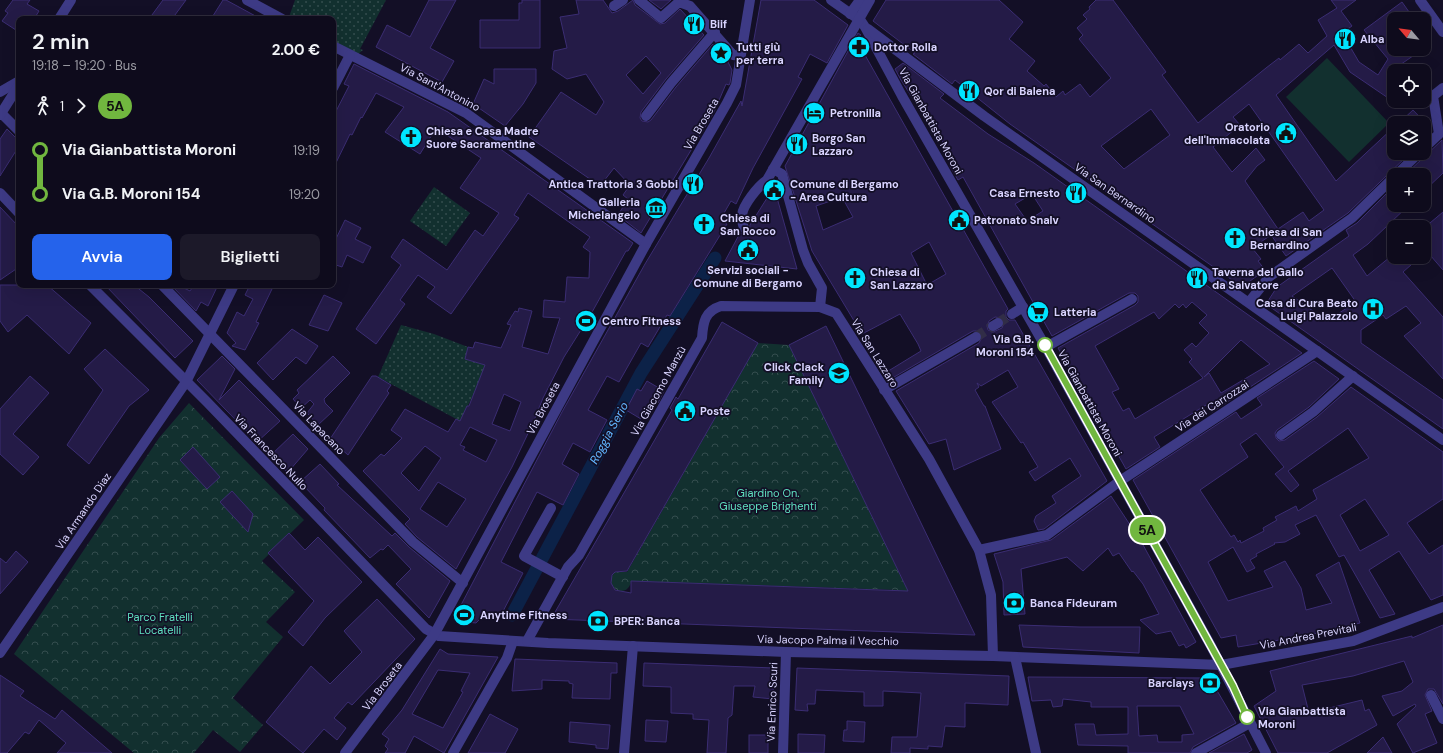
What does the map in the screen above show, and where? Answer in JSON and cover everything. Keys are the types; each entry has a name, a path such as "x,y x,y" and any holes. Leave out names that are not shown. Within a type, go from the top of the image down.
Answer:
{"street":[{"path":"61,16 71,0"},
{"path":"247,0 273,16"},
{"path":"614,6 623,0"},
{"path":"639,0 661,18 679,2 690,6 712,33 733,55 740,59"},
{"name":"Via Broseta","path":"346,753 434,635 646,244 727,103 736,85 750,0"},
{"path":"858,20 860,0"},
{"path":"744,228 742,215 754,193 760,185 767,180 836,56 870,0"},
{"path":"1420,0 1442,30"},
{"name":"Via San Bernardino","path":"834,2 984,116 1443,440"},
{"name":"Via Gianbattista Moroni","path":"858,20 1046,348 1221,665 1266,753"},
{"path":"646,116 712,33"},
{"name":"Via Sant'Antonino","path":"336,48 466,113 646,244"},
{"path":"336,82 350,55"},
{"path":"0,92 16,83"},
{"path":"1431,141 1439,134 1433,96 1443,88"},
{"path":"16,90 0,114 16,127"},
{"path":"1403,168 1412,160"},
{"path":"773,170 782,174 803,250 808,263 822,288 820,307"},
{"path":"1249,302 1269,277 1352,218 1387,184"},
{"path":"0,194 16,210"},
{"name":"Via Francesco Nullo","path":"93,288 426,630 434,635"},
{"name":"Via Lapacano","path":"165,288 413,542 463,583"},
{"name":"Via Armando Diaz","path":"0,653 186,382 232,288"},
{"path":"1046,348 1132,298"},
{"name":"Via Giacomo Manzù","path":"527,642 568,567 579,555 702,338 703,322 708,312 721,306 820,307"},
{"name":"Via San Lazzaro","path":"820,307 836,313 929,459 979,550 991,595 993,656"},
{"path":"1012,314 1023,307"},
{"path":"884,390 976,337"},
{"name":"Via dei Carrozzai","path":"1120,481 1317,352"},
{"path":"1281,435 1312,412 1353,376"},
{"path":"979,550 1047,535 1120,481"},
{"path":"551,508 524,556 563,577"},
{"name":"Via Andrea Previtali","path":"1221,665 1353,641 1443,607"},
{"name":"Via Jacopo Palma il Vecchio","path":"434,635 451,638 527,642 786,652 1015,656 1221,665"},
{"path":"453,753 507,658 513,641"},
{"path":"624,753 633,646"},
{"name":"Via Enrico Scuri","path":"783,753 786,652"},
{"path":"1015,656 1036,753"},
{"path":"1431,696 1443,719"},
{"path":"1196,753 1250,724"}],"green space":[{"path":"295,0 386,0 360,49 363,50 358,54 336,43 336,16 289,16"},
{"path":"1327,58 1387,121 1387,125 1349,162 1286,97"},
{"path":"434,187 470,213 446,246 410,221"},
{"path":"401,325 434,334 468,347 465,359 488,366 460,421 378,377"},
{"name":"Giardino On. Giuseppe Brighenti","path":"758,343 789,345 904,583 912,594 898,592 898,590 631,581 629,587 625,590 617,590 613,587 611,583 615,572 627,572"},
{"name":"Parco Fratelli Locatelli","path":"189,403 304,520 262,561 295,592 266,622 283,637 233,698 263,725 240,752 213,730 194,753 134,753 14,654 159,438"}],"building":[{"path":"13,0 30,0 27,4 39,11 36,16 16,16 16,30 2,21 8,13 5,11"},
{"path":"163,0 186,0 174,16 151,16"},
{"path":"223,0 226,0 255,16 213,16"},
{"path":"429,0 456,0 430,48 454,61 442,82 376,47 387,25 410,37"},
{"path":"522,0 540,0 540,48 480,48 480,20 519,20 519,3 522,3"},
{"path":"576,0 603,0 612,13 618,11 633,0 635,5 660,24 665,23 680,9 704,35 666,79 641,112 640,118 642,121 648,122 651,120 676,87 713,44 727,60 732,70 730,83 729,85 726,84 714,112 641,233 618,215 628,199 623,195 630,185 614,168 600,186 529,137 561,92 596,115 604,102 586,74 567,79 552,69 554,51 567,48 560,17 579,14","holes":["646,56 661,73 643,94 626,75"]},
{"path":"649,0 671,0 661,9"},
{"path":"761,0 814,0 848,25 827,63 810,54 798,77 802,79 753,168 736,204 731,201 720,220 727,224 670,316 667,315 648,347 641,343 619,382 607,376 588,410 607,420 590,452 573,443 562,464 579,474 563,505 537,492 501,562 523,573 500,617 483,616 476,623 466,622 460,614 461,605 562,412 645,264 709,158 741,101 742,106"},
{"path":"886,0 999,0 1023,22 1009,39 1035,61 1027,71 1044,86 1046,84 1056,97 1063,91 1065,95 1080,84 1090,97 1111,78 1079,39 1083,35 1077,28 1087,19 1083,15 1090,9 1089,7 1096,0 1113,0 1166,72 1162,75 1198,123 1266,68 1279,58 1280,60 1299,44 1308,53 1327,36 1318,20 1337,8 1331,0 1356,0 1341,11 1352,26 1342,33 1359,62 1378,75 1388,59 1364,30 1387,13 1387,56 1413,56 1401,64 1387,64 1387,97 1350,72 1334,45 1276,95 1336,181 1387,134 1387,160 1403,160 1394,168 1387,168 1387,175 1348,213 1286,256 1271,235 1252,248 1261,259 1258,261 1265,270 1242,287 1010,124 955,80 952,84 913,54 915,53 873,21","holes":["1249,104 1324,210 1309,221 1303,212 1278,229 1245,181 1257,166 1265,160 1256,148 1232,172 1213,147 1240,125 1233,117","1151,109 1170,135 1124,169 1101,146"]},
{"path":"1402,2 1409,12 1388,12"},
{"path":"858,33 861,35 856,39 1008,309 1006,311 1006,317 1009,320 1015,320 1107,481 1044,529 1038,530 1034,521 1036,516 1056,503 1052,496 1081,476 1070,458 1035,481 1029,472 1038,467 1023,442 1021,443 992,402 1018,387 1008,370 981,386 977,383 979,387 975,390 985,406 1001,449 954,470 946,439 929,444 896,391 979,343 982,337 981,333 973,331 889,380 885,373 921,351 918,344 900,314 862,334 812,251 785,166","holes":["842,197 853,217 823,230 816,206","929,242 946,274 927,285 911,253","995,317 1001,318 1004,323 1002,328 993,332 988,330 987,326 989,321"]},
{"path":"903,63 944,94 940,98 988,134 1034,163 1302,353 1212,412 1206,405 1154,437 1160,447 1126,469 1058,348 1135,305 1138,302 1138,296 1135,293 1129,293 1052,336 963,177 958,180 950,166 954,163 931,120 918,99 915,102 895,69","holes":["1032,194 1043,211 1027,221 1015,204","1192,302 1207,315 1199,323 1209,333 1196,347 1192,343 1184,350 1192,359 1189,362 1203,378 1135,419 1129,408 1123,411 1112,392 1119,389 1095,346 1154,312 1159,319 1175,304 1179,308 1183,304 1186,308","1241,340 1270,364 1221,393 1209,373 1204,377"]},
{"path":"354,64 448,112 633,243 628,251 626,251 591,314 564,357 543,398 512,467 456,569 417,537 405,524 410,519 363,471 381,454 384,456 402,438 391,430 405,409 448,432 456,419 460,421 467,406 469,406 485,365 465,359 468,347 473,348 475,342 501,348 511,325 507,324 515,311 518,312 519,308 532,311 522,347 548,354 560,318 543,317 544,300 565,302 567,277 589,278 590,252 583,247 590,237 528,193 514,215 519,218 451,314 427,297 435,287 418,275 400,300 405,304 376,344 356,329 401,265 391,257 403,239 447,270 475,230 483,236 499,213 460,188 481,158 436,128 420,154 385,132 404,107 376,93 352,135 350,134 336,163 336,111 349,86 344,84","holes":["504,394 521,402 510,431 492,424","470,427 497,440 486,462 463,450 465,447 460,445","425,446 441,458 419,491 401,473","438,482 466,499 447,527 420,509"]},
{"path":"494,69 536,69 536,83 523,104 505,126 473,104 484,79 494,84"},
{"path":"1413,110 1419,116 1407,116"},
{"path":"7,129 16,138 16,151 0,176 0,139"},
{"path":"1442,140 1443,173 1431,184 1431,168 1412,168 1421,160 1431,160 1431,150"},
{"path":"774,187 797,269 725,261 740,233 746,234 749,232 750,225"},
{"name":"Casa di Cura Beato Luigi Palazzolo","path":"1387,193 1387,212 1402,212 1393,220 1387,220 1387,226 1368,244 1353,255 1367,276 1387,259 1387,264 1412,264 1403,272 1443,317 1443,379 1404,336 1421,323 1406,306 1386,319 1383,315 1361,330 1361,343 1443,400 1443,429 1266,304 1277,287 1349,236 1346,230 1357,223","holes":["1332,268 1356,302 1327,321 1292,296"]},
{"path":"0,207 16,224 16,269 0,280"},
{"path":"1443,212 1443,270 1431,256 1431,222"},
{"path":"345,220 361,228 355,239 371,247 363,263 347,255 342,267 336,265 336,239"},
{"path":"0,285 16,285 16,288 50,288 91,323 69,354 27,315 8,332 0,321"},
{"path":"108,288 138,288 149,297 193,341 175,358"},
{"path":"174,288 184,288 190,291 192,288 217,288 208,306 201,302 196,311"},
{"path":"248,288 272,289 256,322 259,323 245,350 232,346 236,343 227,333 237,312 244,316 253,299 245,295"},
{"path":"324,295 342,303 328,331 309,325"},
{"path":"722,322 758,343 627,571 615,572 612,575 611,583 615,590 631,593 631,581 908,591 789,345 826,326 975,635 551,619 672,410 670,408 676,397 678,399"},
{"path":"292,329 318,346 306,364 296,357 273,380 257,363"},
{"path":"105,349 149,390 129,406 89,464 67,445 103,390 84,369"},
{"path":"222,356 235,369 219,400 239,380 280,421 257,442 197,380"},
{"path":"333,356 350,373 324,399 325,403 333,411 318,425 307,413 314,404 310,400 301,408 293,399 299,393 297,390"},
{"path":"1314,361 1339,379 1309,407 1277,430 1275,433 1276,438 1279,441 1285,440 1317,417 1351,387 1443,452 1443,499 1407,523 1429,554 1443,545 1443,595 1431,600 1399,551 1369,570 1395,614 1380,618 1344,555 1339,557 1316,515 1295,525 1300,534 1285,542 1274,543 1275,544 1256,554 1257,556 1250,560 1255,568 1247,572 1233,547 1208,562 1228,601 1273,587 1264,571 1285,561 1301,588 1306,610 1332,603 1316,575 1339,562 1360,623 1309,635 1238,647 1236,635 1221,638 1133,480 1236,412 1241,419 1262,405 1257,398","holes":["1348,428 1369,458 1313,490 1317,499 1298,511 1296,506 1275,517 1277,520 1263,528 1264,531 1241,543 1240,540 1238,542 1234,535 1231,537 1200,490 1248,457 1240,444 1256,433 1284,467 1275,474 1291,492 1299,485 1288,471","1365,499 1389,535 1360,551 1340,515"]},
{"path":"30,376 49,393 13,434 39,457 23,475 0,454 0,409"},
{"path":"372,376 376,376 391,385 387,391 389,393 348,455 330,439"},
{"path":"647,381 664,391 658,403 652,399 641,419 626,410 637,389 641,391"},
{"path":"293,434 308,449 289,471 286,471 270,456"},
{"path":"193,447 220,477 207,489 180,460"},
{"path":"320,464 339,484 337,485 392,536 395,533 409,547 450,581 429,618 396,584 411,569 388,545 370,558 324,510 325,508 300,482"},
{"path":"232,491 253,514 248,532 220,502"},
{"path":"1111,496 1142,543 1196,642 1186,648 1184,644 1179,646 1171,631 1156,634 1140,620 1159,614 1143,584 1133,571 1132,572 1119,553 1113,556 1108,548 1083,571 1067,557 1021,569 1025,614 1004,615 1003,582 994,554 1051,540"},
{"path":"289,533 305,550 318,537 362,582 325,618 303,646 288,632 314,601 268,553"},
{"path":"16,551 28,562 0,594 0,558 6,563"},
{"path":"377,599 415,639 352,705 348,702 334,718 346,728 337,740 324,729 303,753 266,722 311,666 330,684 362,652 344,631"},
{"path":"1019,625 1140,627 1139,653 1023,647"},
{"path":"1443,625 1443,704 1434,689 1428,689 1425,695 1432,711 1425,714 1437,743 1413,753 1397,724 1416,706 1415,704 1393,716 1382,696 1402,691 1413,682 1404,661 1353,676 1302,685 1309,713 1362,700 1365,711 1369,709 1377,725 1327,753 1278,753 1254,706 1276,691 1270,671 1412,636 1412,638"},
{"path":"440,649 448,654 498,657 444,753 414,736 405,753 385,753 388,749 385,746 389,739 382,734 402,710","holes":["438,670 470,673 461,691 463,692 443,728 412,714"]},
{"path":"515,659 617,663 617,673 611,673 610,699 572,698 573,684 569,683 569,681 542,680 542,689 512,691"},
{"path":"644,663 774,668 773,699 753,697 755,686 734,686 732,715 728,718 726,753 707,753 709,720 693,719 693,714 671,713 671,687 643,686"},
{"path":"797,668 1009,676 1008,705 965,703 965,727 945,726 942,747 928,746 928,749 910,748 910,753 891,753 892,737 917,737 921,693 883,691 883,706 864,706 864,692 816,690 815,704 807,704 808,711 795,710"},
{"path":"0,675 24,691 20,696 55,719 62,710 112,753 57,753 66,743 39,720 29,734 25,732 7,753 0,753"},
{"path":"1028,677 1207,678 1212,682 1236,723 1193,747 1190,753 1128,753 1128,746 1078,745 1075,724 1094,724 1096,735 1128,734 1128,707 1091,707 1091,702 1063,699 1062,706 1053,707 1051,700 1032,701","holes":["1137,706 1180,706 1194,734 1182,735 1182,742 1158,742 1157,735 1139,736"]},
{"path":"490,714 518,729 505,753 468,753"},
{"path":"646,720 668,721 666,742 645,741"},
{"path":"847,721 865,722 864,742 843,741 844,730 847,730"},
{"path":"570,722 610,725 608,749 596,748 596,745 569,742"},
{"path":"798,734 825,735 824,753 798,753"},
{"path":"1244,734 1252,750 1247,753 1209,753"},
{"path":"749,735 768,735 768,753 749,753"},
{"path":"1383,737 1392,753 1367,753"}],"waterway":[{"name":"Roggia Serio","path":"512,615 641,373 715,258"}],"tunnel":[{"path":"998,323 1012,314"},
{"path":"976,337 993,326"}],"bus line":[{"name":"5A","path":"1045,345 1233,686 1247,717"}],"place":[{"name":"Biif","path":"694,24"},
{"name":"Alba","path":"1345,39"},
{"name":"Dottor Rolla","path":"859,47"},
{"name":"Tutti giù per terra","path":"721,53"},
{"name":"Qor di Balena","path":"969,91"},
{"name":"Petronilla","path":"814,113"},
{"name":"Oratorio dell'Immacolata","path":"1286,133"},
{"name":"Chiesa e Casa Madre Suore Sacramentine","path":"411,137"},
{"name":"Borgo San Lazzaro","path":"797,144"},
{"name":"Antica Trattoria 3 Gobbi","path":"693,184"},
{"name":"Comune di Bergamo - Area Cultura","path":"774,190"},
{"name":"Casa Ernesto","path":"1076,193"},
{"name":"Galleria Michelangelo","path":"656,208"},
{"name":"Patronato Snalv","path":"959,220"},
{"name":"Chiesa di San Rocco","path":"704,224"},
{"name":"Chiesa di San Bernardino","path":"1235,238"},
{"name":"Servizi sociali - Comune di Bergamo","path":"748,250"},
{"name":"Chiesa di San Lazzaro","path":"855,278"},
{"name":"Taverna del Gallo da Salvatore","path":"1197,278"},
{"name":"Casa di Cura Beato Luigi Palazzolo","path":"1373,309"},
{"name":"Latteria","path":"1038,312"},
{"name":"Centro Fitness","path":"586,321"},
{"name":"Via G.B. Moroni 154","path":"1045,345"},
{"name":"Click Clack Family","path":"839,373"},
{"name":"Poste","path":"685,411"},
{"name":"Banca Fideuram","path":"1014,603"},
{"name":"Anytime Fitness","path":"464,615"},
{"name":"BPER: Banca","path":"598,621"},
{"name":"Barclays","path":"1210,683"},
{"name":"Via Gianbattista Moroni","path":"1247,717"}]}
